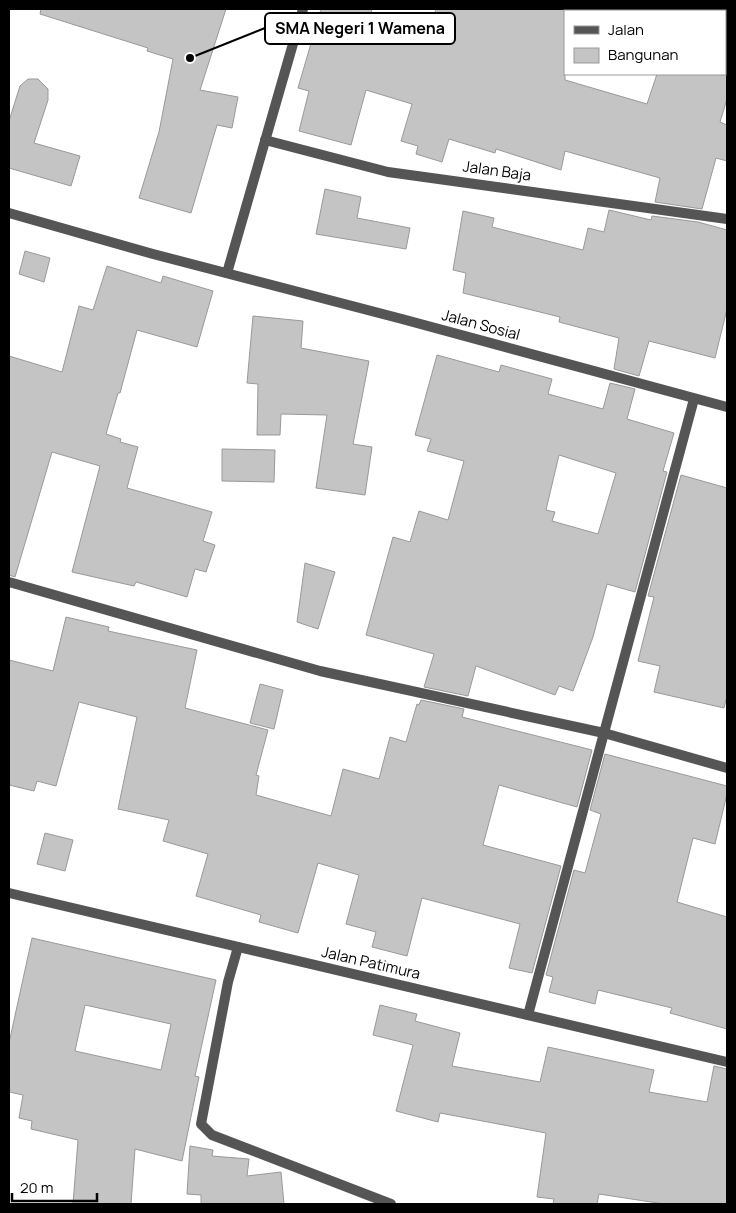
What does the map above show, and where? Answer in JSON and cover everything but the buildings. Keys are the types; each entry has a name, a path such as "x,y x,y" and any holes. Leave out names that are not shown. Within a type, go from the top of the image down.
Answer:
{"street":[{"path":"227,273 303,9"},
{"name":"Jalan Baja","path":"265,140 388,172 727,219"},
{"name":"Jalan Sosial","path":"9,213 727,407"},
{"path":"528,1015 694,399"},
{"path":"9,582 320,671 604,733 727,768"},
{"name":"Jalan Patimura","path":"9,893 727,1062"},
{"path":"238,947 228,982 201,1124 212,1135 391,1204"}],"place":[{"name":"SMA Negeri 1 Wamena","path":"190,58"}]}
